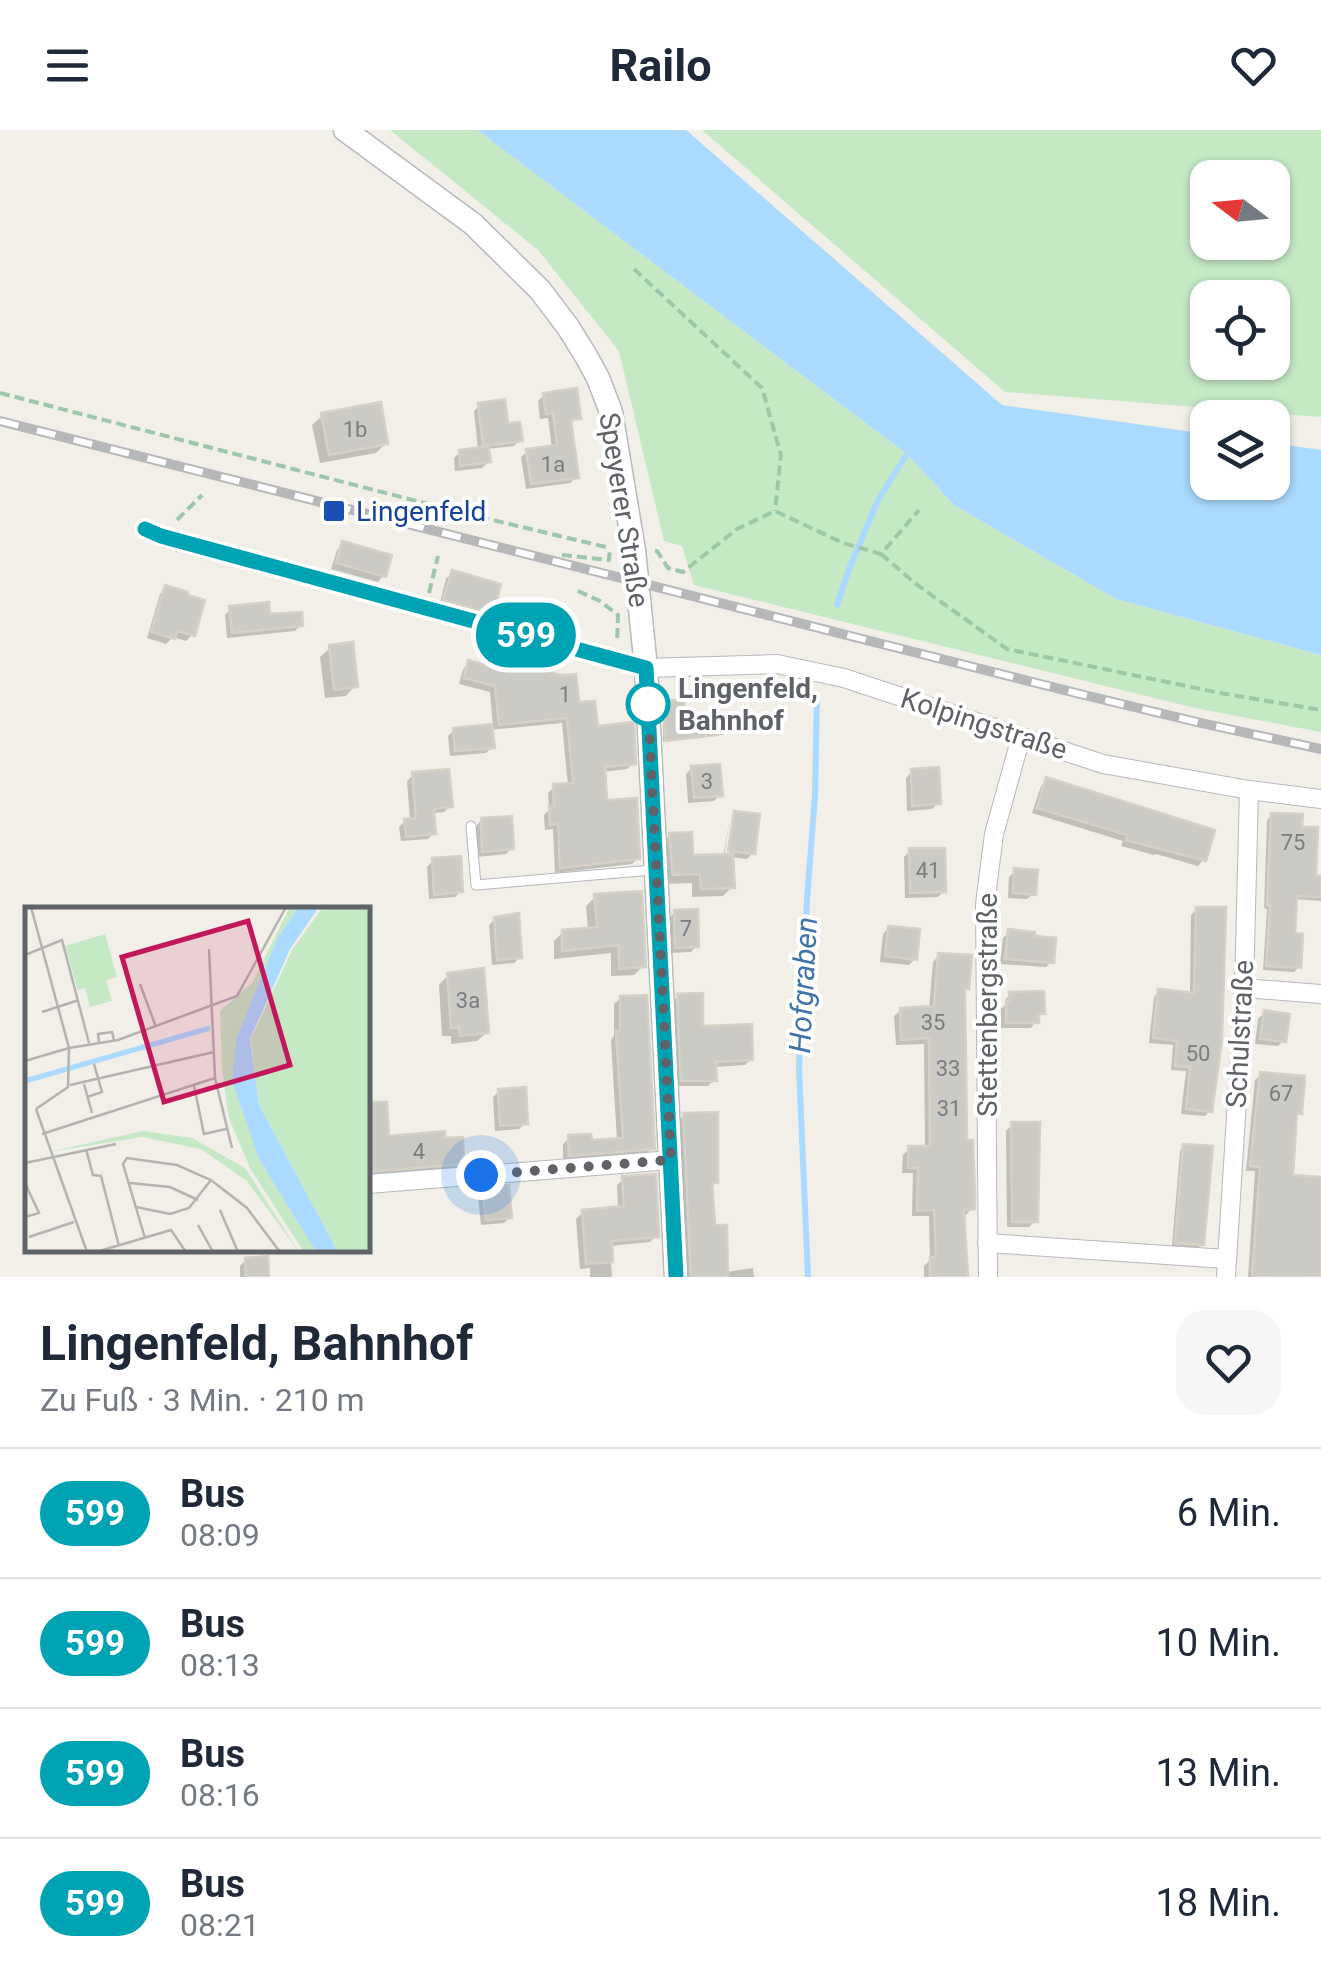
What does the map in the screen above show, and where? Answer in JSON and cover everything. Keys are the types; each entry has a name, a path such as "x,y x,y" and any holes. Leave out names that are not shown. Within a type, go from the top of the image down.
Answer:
{"main road":[{"name":"Speyerer Straße","path":"345,130 473,224 540,290 586,356 612,412 634,550 646,668 676,1277"}],"street":[{"name":"Kolpingstraße","path":"153,533 646,668 777,664 844,678 1103,764 1321,799"},
{"name":"Stettenbergstraße","path":"988,1277 984,904 994,834 1021,737"},
{"name":"Schulstraße","path":"1226,1268 1244,988 1249,790"},
{"path":"1244,988 1321,994"},
{"path":"370,1184 671,1160"},
{"path":"987,1243 1226,1268"}],"lane":[{"path":"471,826 476,885 657,870"}],"path":[{"path":"634,269 762,388 781,455 775,511"},
{"path":"0,393 610,548"},
{"path":"153,533 202,495"},
{"path":"881,554 919,510"},
{"path":"668,568 684,572 737,530 775,511"},
{"path":"775,511 843,544 881,554 1007,649 1321,710"},
{"path":"562,554 609,560"},
{"path":"433,575 438,556"},
{"path":"578,591 600,600 618,615 617,660"}],"green space":[{"path":"390,130 477,130 907,454 954,505 1116,599 1321,655 1321,732 1195,708 694,585 682,546 664,541 619,351 538,250"},
{"path":"702,130 1321,130 1321,417 1290,415 1290,400 1190,400 1190,407 1005,392"}],"water":[{"path":"477,130 686,130 1002,405 1190,432 1190,500 1290,500 1290,445 1321,450 1321,655 1116,599 954,505 907,454"}],"building":[{"path":"577,388 581,419 571,420 579,478 531,484 526,449 557,445 553,413 546,414 543,393"},
{"path":"505,399 508,423 520,422 523,441 483,446 478,403"},
{"path":"381,402 388,444 329,455 321,413"},
{"path":"488,446 491,462 460,466 459,450"},
{"path":"342,541 392,555 386,577 336,563"},
{"path":"452,570 501,584 493,614 443,600"},
{"path":"165,585 205,600 195,636 177,631 175,639 151,632"},
{"path":"269,602 270,614 302,612 303,626 232,633 229,606"},
{"path":"353,642 358,687 334,690 329,645"},
{"path":"468,660 499,669 502,660 561,675 576,674 579,702 595,701 598,726 634,722 636,764 605,767 607,800 637,798 640,859 560,868 558,824 550,825 549,806 554,806 553,784 573,783 567,718 499,725 495,686 464,678"},
{"path":"684,699 686,724 721,723 722,734 665,741 664,701"},
{"path":"492,724 495,748 455,751 453,728"},
{"path":"720,764 723,796 694,798 691,766"},
{"path":"939,767 941,804 912,806 911,769"},
{"path":"449,769 453,807 434,809 436,834 406,837 404,819 416,818 412,772"},
{"path":"1046,777 1215,830 1206,861 1126,840 1127,835 1037,808"},
{"path":"734,811 760,814 755,854 728,851"},
{"path":"1271,813 1303,814 1302,827 1318,827 1316,876 1321,876 1321,897 1297,896 1295,933 1303,934 1301,968 1266,966"},
{"path":"512,816 514,849 482,852 481,818"},
{"path":"692,832 693,855 733,854 735,888 701,889 700,874 673,875 669,833"},
{"path":"909,848 945,848 946,892 910,893"},
{"path":"461,856 463,892 434,895 432,858"},
{"path":"1014,868 1038,870 1036,895 1013,893"},
{"path":"642,891 646,967 619,969 619,945 562,951 562,930 597,927 594,894"},
{"path":"1196,907 1226,907 1222,1040 1212,1112 1186,1109 1190,1067 1175,1066 1177,1041 1153,1038 1158,989 1194,993"},
{"path":"698,909 699,947 675,948 674,910"},
{"path":"519,913 522,958 497,960 494,917"},
{"path":"888,926 920,929 917,960 885,956"},
{"path":"1008,929 1056,938 1054,963 1005,959"},
{"path":"938,953 972,955 969,989 965,989 967,1140 973,1140 975,1195 975,1209 964,1210 968,1277 930,1277 930,1257 936,1257 934,1210 917,1211 918,1168 908,1168 908,1146 930,1146 929,1038 901,1040 900,1008 934,1006"},
{"path":"484,968 489,1033 460,1036 459,1027 451,1028 447,973"},
{"path":"1044,991 1045,1014 1039,1014 1039,1023 1006,1023 1009,992"},
{"path":"703,993 703,1026 752,1024 753,1060 716,1062 717,1081 681,1081 677,994"},
{"path":"647,995 655,1149 569,1156 568,1135 591,1134 592,1140 623,1138 616,1031 620,1031 620,996"},
{"path":"1264,1010 1290,1014 1286,1042 1260,1039"},
{"path":"1260,1072 1305,1076 1302,1114 1297,1113 1293,1175 1321,1177 1321,1277 1252,1277 1260,1167 1250,1166"},
{"path":"526,1087 528,1124 500,1126 498,1089"},
{"path":"370,1102 387,1102 389,1136 445,1131 445,1138 463,1137 464,1164 370,1172"},
{"path":"718,1112 718,1183 712,1183 715,1225 727,1225 728,1277 691,1277 683,1113"},
{"path":"1011,1122 1040,1122 1038,1222 1012,1222"},
{"path":"1183,1144 1213,1146 1204,1245 1175,1243"},
{"path":"656,1174 659,1237 612,1241 613,1262 586,1264 582,1210 624,1206 622,1176"},
{"path":"509,1185 512,1218 486,1220 482,1187"},
{"path":"268,1256 269,1277 246,1277 245,1258"}],"waterway":[{"name":"Hofgraben","path":"837,605 878,500 907,454"},
{"name":"Hofgraben","path":"808,1277 799,1068 817,694"}],"railway":[{"path":"0,421 1080,694 1321,749"}],"bus line":[{"name":"599","path":"145,529 646,668 676,1277"}],"place":[{"name":"Lingenfeld","path":"334,511"},
{"name":"Lingenfeld, Bahnhof","path":"648,704"}],"route":[{"path":"481,1175 671,1160 648,704"}]}
